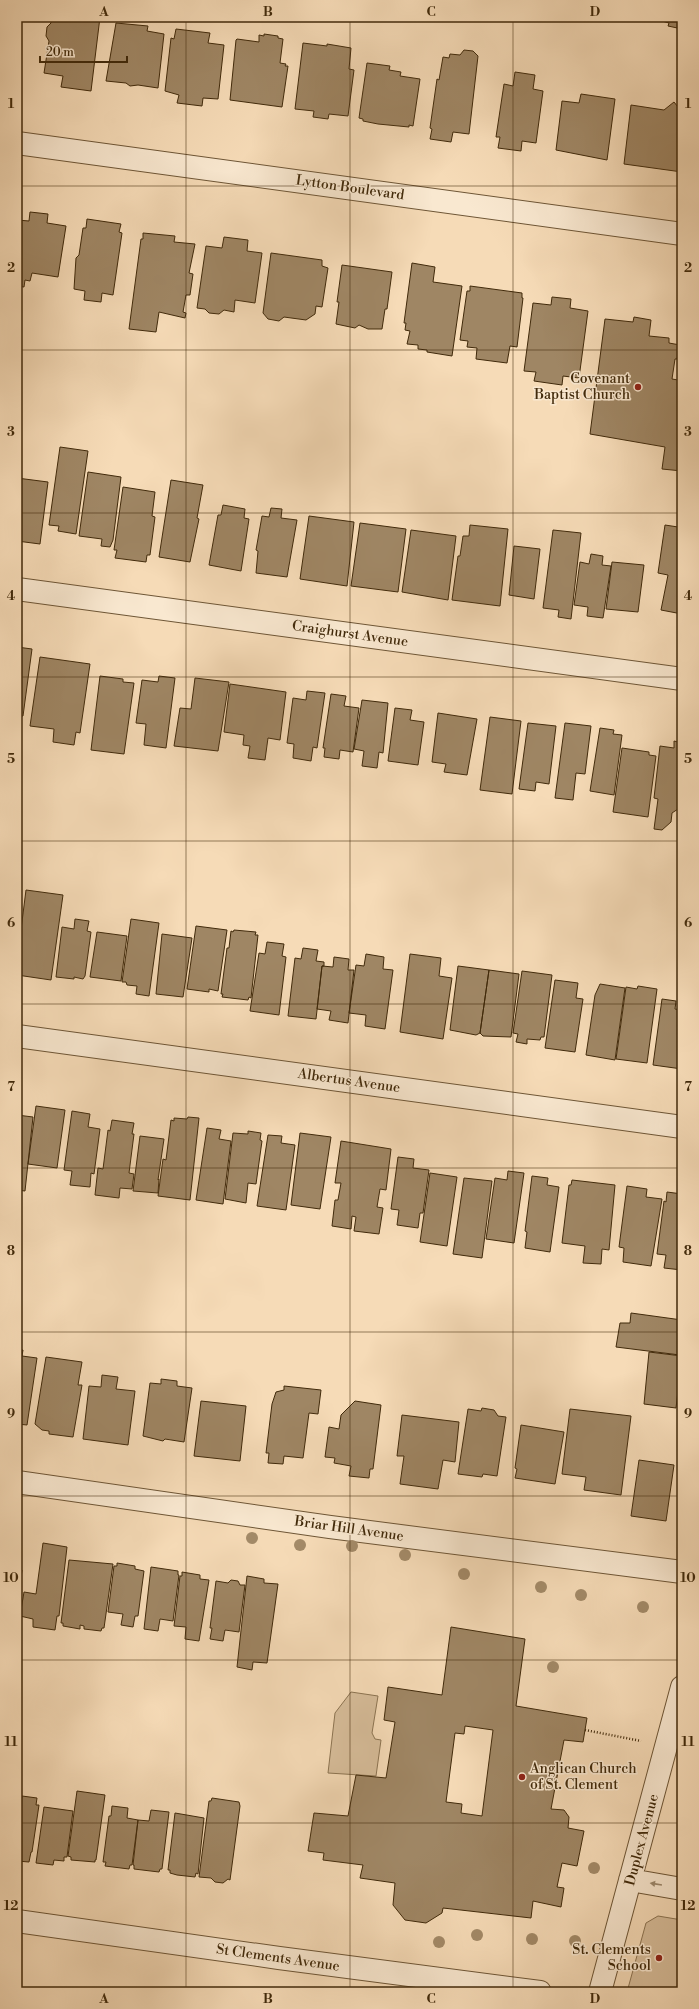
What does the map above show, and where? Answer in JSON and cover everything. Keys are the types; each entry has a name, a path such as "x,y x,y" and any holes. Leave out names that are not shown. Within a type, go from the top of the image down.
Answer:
{"street":[{"name":"Lytton Boulevard","path":"17,143 682,234"},
{"name":"Craighurst Avenue","path":"17,589 682,679"},
{"name":"Albertus Avenue","path":"17,1036 682,1127"},
{"name":"Briar Hill Avenue","path":"17,1482 330,1527 682,1572"},
{"name":"Duplex Avenue","path":"600,1992 682,1687"},
{"path":"630,1880 682,1888"},
{"name":"St Clements Avenue","path":"17,1921 279,1958 540,1992"}],"path":[{"path":"585,1730 643,1741"}],"shaded area":[{"path":"351,1692 378,1696 372,1733 375,1739 381,1740 376,1776 328,1773 335,1713"},
{"name":"St. Clements School","path":"658,1916 682,1920 682,1992 627,1992 646,1923"}],"building":[{"path":"51,17 100,17 91,91 61,87 63,76 44,73 49,41 46,36 47,27 51,23"},
{"path":"648,17 682,17 682,29 668,26 669,23"},
{"path":"116,23 148,26 147,31 164,34 158,88 138,85 130,86 126,83 106,81"},
{"path":"176,29 210,33 208,43 224,45 218,99 203,98 202,106 177,103 179,95 165,91 171,38 174,39"},
{"path":"264,34 278,36 278,38 283,39 280,63 288,66 282,107 230,100 236,40 259,42 259,35 264,36"},
{"path":"303,43 327,46 327,44 351,48 349,69 354,70 348,116 329,114 328,119 313,117 314,111 295,109"},
{"path":"464,50 473,51 478,56 469,134 453,132 451,142 430,139 432,129 430,128 437,79 439,80 443,57 449,58 450,54 460,55"},
{"path":"367,63 390,66 389,70 401,72 400,76 420,79 413,126 409,125 409,127 378,124 363,121 363,119 359,118"},
{"path":"515,72 535,75 533,89 543,91 536,143 522,141 521,151 498,148 500,137 496,137 504,84 513,86"},
{"path":"581,94 615,99 607,160 556,150 562,101 579,103"},
{"path":"674,102 682,112 682,172 624,164 631,105 664,110"},
{"path":"30,212 48,214 47,223 66,226 58,277 32,273 30,281 25,280 24,287 17,286 17,220 29,221"},
{"path":"87,219 121,224 119,232 122,233 113,295 102,293 101,302 84,300 85,291 74,289 76,258 79,255 83,228 86,228"},
{"path":"143,233 175,236 174,242 195,244 189,273 193,274 190,295 186,295 183,312 186,313 185,318 159,312 156,332 129,329"},
{"path":"224,237 248,240 247,251 262,253 255,303 235,300 234,312 224,310 219,314 209,313 205,309 197,308 206,246 222,248"},
{"path":"271,253 322,260 322,266 328,268 322,307 316,306 315,314 306,320 284,317 279,321 268,319 263,313"},
{"path":"412,263 435,267 433,282 462,286 452,356 427,352 427,350 418,349 418,345 407,344 410,331 405,330 406,323 404,323"},
{"path":"342,265 392,272 387,309 385,309 382,329 368,329 359,325 355,328 336,324 339,302 337,302"},
{"path":"470,286 522,293 523,298 517,347 510,346 507,363 476,359 477,348 467,347 468,341 460,340 467,291 470,291"},
{"path":"552,297 571,299 570,308 588,311 579,378 563,376 562,385 534,381 536,372 524,371 533,303 551,305"},
{"name":"Covenant Baptist Church","path":"634,317 651,320 649,336 669,338 669,343 680,345 677,359 675,359 672,379 678,380 682,395 682,471 662,469 665,447 590,434 605,319 633,322"},
{"path":"60,447 88,451 76,534 58,531 59,526 49,525"},
{"path":"88,472 121,477 113,540 110,547 101,546 102,539 79,536"},
{"path":"17,478 48,482 40,544 17,541"},
{"path":"171,480 203,485 197,518 199,519 190,562 159,557"},
{"path":"123,487 155,492 152,516 155,517 150,555 147,555 146,562 115,558 117,550 114,550"},
{"path":"682,504 682,614 661,610 668,575 658,573 665,525 678,527"},
{"path":"223,505 245,509 244,518 249,519 241,571 209,565 218,515 221,515"},
{"path":"271,508 282,509 281,518 297,520 287,577 256,573 258,551 256,550 262,516 269,517"},
{"path":"309,516 354,522 347,586 300,579"},
{"path":"360,523 406,529 398,592 351,586"},
{"path":"470,525 508,529 500,606 452,600 458,556 460,556 463,536 469,536"},
{"path":"411,530 456,536 448,600 402,592"},
{"path":"553,530 581,533 571,619 558,617 559,610 543,608"},
{"path":"514,546 540,549 534,599 509,595"},
{"path":"591,554 603,556 602,565 611,566 603,618 587,616 588,607 574,605 580,562 589,564"},
{"path":"612,562 644,565 638,612 606,609"},
{"path":"17,647 32,649 23,716 17,716"},
{"path":"40,657 90,664 80,733 76,732 74,745 53,742 54,729 30,726"},
{"path":"100,676 123,679 123,682 134,683 124,754 91,750"},
{"path":"159,676 175,678 166,748 144,745 146,724 136,723 142,680 158,682"},
{"path":"195,678 229,682 218,751 174,746 180,708 191,709"},
{"path":"230,684 286,692 280,740 268,738 265,760 248,758 250,746 243,745 244,735 224,732"},
{"path":"307,691 325,693 317,748 313,747 311,761 293,758 294,744 287,743 293,698 306,700"},
{"path":"331,694 346,696 344,706 359,708 353,752 340,750 339,759 324,757 325,748 323,748"},
{"path":"362,700 388,703 383,753 379,752 377,768 362,766 364,751 354,749"},
{"path":"395,708 412,710 410,720 424,722 418,765 388,761"},
{"path":"438,713 477,719 467,775 444,772 446,764 432,762"},
{"path":"490,717 521,721 512,794 480,790"},
{"path":"528,723 556,726 549,784 536,782 535,791 519,789"},
{"path":"565,723 591,726 585,774 576,773 573,800 555,798"},
{"path":"600,728 614,730 613,734 622,735 614,795 590,791"},
{"path":"674,741 682,743 682,802 679,801 678,809 672,813 671,822 662,830 654,829 658,799 654,798 660,746 674,748"},
{"path":"622,748 649,752 649,755 656,756 648,817 613,812"},
{"path":"26,890 63,895 51,980 17,975 17,961"},
{"path":"17,909 21,909 17,938"},
{"path":"75,919 89,921 87,931 91,932 85,976 83,979 74,977 74,979 56,977 62,927 74,929"},
{"path":"131,919 159,923 149,996 136,994 137,986 127,985 126,982 122,982"},
{"path":"196,926 227,930 218,991 209,989 209,992 187,989"},
{"path":"234,930 256,932 255,935 258,935 251,998 249,997 248,1000 222,997 223,994 221,994 227,948 229,948 231,931 233,932"},
{"path":"97,932 127,936 121,981 90,977"},
{"path":"162,934 192,938 183,997 156,994"},
{"path":"267,942 284,944 282,956 286,957 279,1015 250,1011 259,953 265,954"},
{"path":"303,948 318,950 316,961 324,962 324,966 322,966 316,1019 288,1016 295,958 301,959"},
{"path":"366,954 384,957 383,969 393,970 385,1029 365,1026 366,1015 349,1013 356,965 364,966"},
{"path":"410,954 441,958 439,976 452,978 443,1039 400,1032"},
{"path":"334,957 349,959 348,970 354,970 348,1023 329,1020 331,1011 317,1009 322,966 333,967"},
{"path":"458,966 489,970 480,1033 476,1035 450,1030"},
{"path":"489,970 519,974 511,1037 483,1036 480,1033"},
{"path":"522,971 552,975 544,1037 541,1037 540,1040 527,1039 527,1044 516,1042 518,1034 513,1033"},
{"path":"555,980 578,983 576,998 583,999 575,1052 545,1048"},
{"path":"600,984 625,988 615,1060 586,1055 595,995"},
{"path":"638,986 657,989 647,1063 616,1059 626,987 637,989"},
{"path":"662,999 676,1001 675,1009 682,1010 682,1069 653,1065"},
{"path":"36,1106 65,1110 57,1168 28,1164"},
{"path":"72,1111 90,1114 88,1127 100,1129 94,1174 91,1173 90,1187 70,1185 72,1171 64,1170"},
{"path":"17,1115 33,1117 25,1191 17,1190"},
{"path":"188,1117 199,1118 190,1200 158,1196 163,1159 166,1160 171,1120 174,1121 174,1118 187,1119"},
{"path":"112,1120 134,1123 129,1173 134,1174 132,1189 120,1188 119,1198 95,1195 98,1168 103,1169 108,1130 110,1131"},
{"path":"207,1128 221,1130 219,1139 231,1141 223,1204 196,1200"},
{"path":"248,1131 261,1133 260,1140 262,1141 256,1184 248,1183 246,1203 225,1199 233,1133 248,1134"},
{"path":"300,1133 331,1137 320,1209 291,1205"},
{"path":"268,1135 282,1136 281,1143 295,1145 286,1210 257,1206"},
{"path":"140,1136 164,1139 158,1180 159,1179 158,1193 133,1191"},
{"path":"341,1141 391,1149 386,1190 380,1189 377,1207 383,1208 379,1234 354,1231 356,1217 352,1216 351,1229 332,1226 335,1200 338,1200 341,1183 335,1183"},
{"path":"398,1157 414,1159 413,1168 429,1170 423,1213 420,1213 418,1228 397,1225 399,1210 391,1209"},
{"path":"508,1171 524,1173 514,1243 486,1239 495,1178 507,1180"},
{"path":"430,1173 457,1177 447,1246 420,1242"},
{"path":"532,1176 548,1178 547,1185 559,1187 550,1252 525,1248 527,1232 525,1231"},
{"path":"464,1178 492,1181 482,1258 453,1254"},
{"path":"572,1180 615,1185 609,1250 602,1249 601,1264 583,1263 585,1246 562,1243 569,1185 571,1185"},
{"path":"627,1186 647,1189 646,1197 662,1199 651,1266 623,1262 624,1248 619,1247"},
{"path":"667,1192 682,1194 682,1270 664,1268 666,1255 657,1254 664,1201 666,1202"},
{"path":"631,1313 682,1320 682,1350 680,1355 616,1347 620,1323 630,1323"},
{"path":"17,1350 23,1350 22,1356 37,1358 27,1425 17,1424"},
{"path":"649,1352 682,1356 676,1408 644,1404"},
{"path":"46,1357 82,1362 78,1385 82,1385 73,1437 49,1434 49,1431 42,1430 35,1424"},
{"path":"102,1375 118,1377 116,1389 135,1391 128,1445 83,1439 89,1386 101,1387"},
{"path":"161,1379 177,1381 177,1386 192,1388 184,1442 165,1439 163,1441 143,1436 150,1383 161,1384"},
{"path":"284,1386 321,1390 318,1414 309,1413 303,1458 284,1456 283,1464 268,1463 269,1453 266,1453 272,1404 276,1392 284,1390"},
{"path":"201,1401 246,1406 240,1461 194,1456"},
{"path":"355,1401 381,1405 373,1469 370,1469 369,1478 349,1476 351,1466 334,1463 335,1458 325,1457 329,1427 339,1429 341,1415"},
{"path":"482,1408 494,1410 498,1416 506,1417 497,1476 483,1474 482,1477 458,1474 468,1409 481,1411"},
{"path":"570,1409 631,1416 621,1495 584,1490 586,1477 562,1474"},
{"path":"402,1415 459,1422 455,1462 443,1460 438,1489 400,1484 404,1456 397,1456"},
{"path":"521,1425 564,1432 555,1484 515,1478"},
{"path":"639,1460 674,1465 666,1521 631,1516"},
{"path":"43,1543 67,1547 59,1616 57,1616 55,1630 33,1627 33,1619 20,1616 24,1592 36,1594"},
{"path":"69,1560 113,1564 104,1628 102,1628 101,1631 84,1629 84,1626 80,1625 80,1629 63,1626 63,1623 61,1623"},
{"path":"117,1563 135,1566 135,1569 144,1571 138,1616 135,1616 133,1627 121,1625 123,1614 108,1612 114,1566 117,1566"},
{"path":"151,1567 178,1571 179,1575 173,1621 160,1619 158,1631 144,1629"},
{"path":"17,1570 22,1570 17,1612"},
{"path":"182,1572 200,1575 200,1579 209,1580 199,1641 185,1639 186,1627 174,1626 180,1576 182,1576"},
{"path":"247,1576 264,1579 264,1583 278,1584 267,1663 253,1662 252,1670 237,1667"},
{"path":"231,1580 238,1581 240,1585 245,1585 239,1632 225,1630 223,1641 210,1639 216,1581 228,1583"},
{"name":"Anglican Church of St. Clement","path":"451,1627 525,1639 516,1706 587,1718 583,1742 564,1740 551,1809 564,1810 569,1817 568,1828 584,1831 577,1866 562,1863 557,1887 564,1888 561,1907 533,1901 531,1918 443,1908 442,1913 426,1923 405,1920 393,1905 395,1883 360,1878 363,1865 323,1860 324,1853 308,1851 314,1813 348,1816 356,1775 386,1778 395,1722 384,1720 388,1687 442,1695","holes":["465,1726 493,1730 482,1816 461,1813 462,1804 446,1802 455,1733 464,1734"]},
{"path":"77,1791 105,1795 95,1862 71,1860 71,1857 68,1856"},
{"path":"22,1796 37,1798 36,1805 39,1805 32,1852 29,1862 17,1861 17,1802 21,1803"},
{"path":"212,1798 239,1802 240,1806 230,1880 228,1879 223,1883 215,1882 211,1878 199,1877 209,1801 211,1801"},
{"path":"112,1806 128,1808 127,1818 138,1820 132,1865 130,1865 129,1869 105,1866 106,1862 103,1862 109,1816 111,1816"},
{"path":"44,1807 73,1811 67,1857 64,1857 64,1861 54,1860 53,1865 36,1863"},
{"path":"151,1810 169,1812 162,1869 160,1869 159,1872 134,1869 133,1865 138,1820 149,1821"},
{"path":"175,1813 204,1818 198,1874 196,1873 195,1877 177,1875 170,1873 170,1870 168,1870"}],"place":[{"name":"Covenant Baptist Church","path":"638,387"},
{"name":"Anglican Church of St. Clement","path":"522,1777"},
{"name":"St. Clements School","path":"659,1958"}]}
